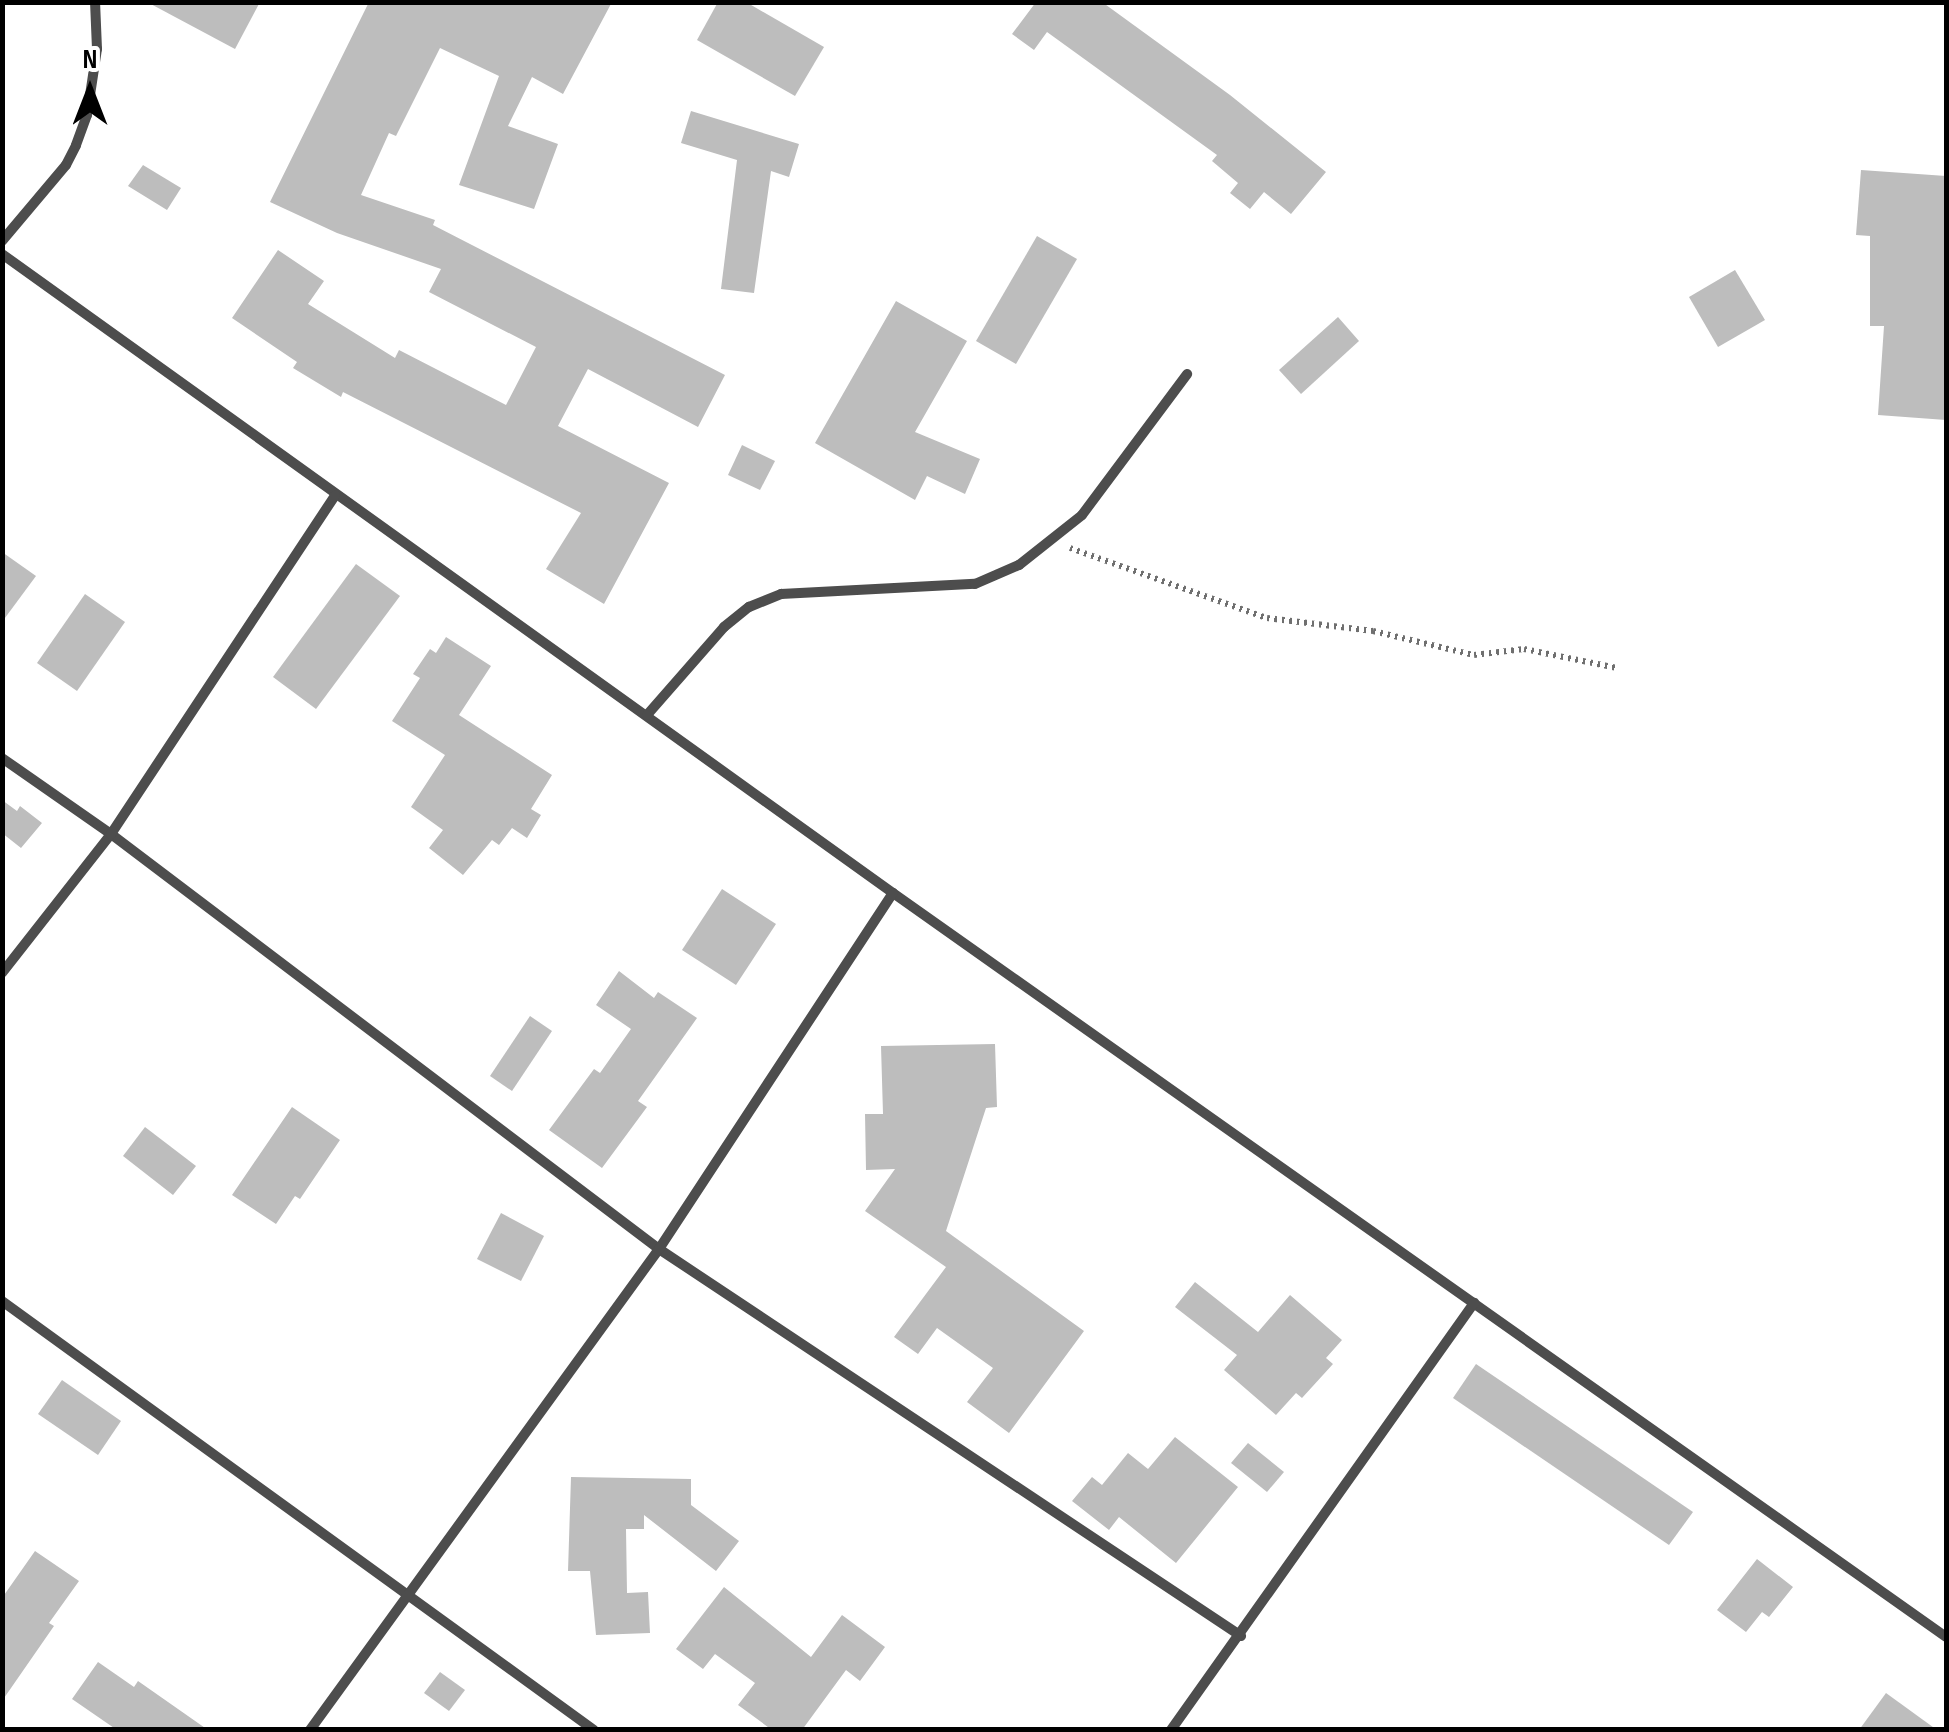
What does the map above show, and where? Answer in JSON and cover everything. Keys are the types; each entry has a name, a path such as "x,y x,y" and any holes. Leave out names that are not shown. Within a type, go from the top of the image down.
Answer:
{"street":[{"path":"2,241 66,165 76,145 87,114 97,49 95,2"},
{"path":"2,254 893,892 1946,1637"},
{"path":"647,714 724,627 749,607 781,594 818,589 975,584 1018,565 1082,515 1187,374"},
{"path":"2,973 110,834 335,495"},
{"path":"2,758 110,834 659,1250 1241,1636"},
{"path":"310,1730 659,1250 893,892"},
{"path":"2,1300 594,1730"},
{"path":"1172,1730 1474,1303"}],"path":[{"path":"1050,540 1267,618 1373,631 1474,655 1524,649 1617,668"}],"building":[{"path":"147,2 260,2 235,49"},
{"path":"369,2 612,2 563,94 532,77 508,126 558,144 534,209 459,185 499,76 440,48 396,136 389,133 361,195 435,220 433,225 725,375 698,427 588,369 558,426 669,483 604,604 546,569 581,513 343,392 341,397 293,368 297,362 232,318 278,250 324,281 308,304 395,358 399,350 506,405 536,347 429,292 441,269 337,233 270,202"},
{"path":"718,2 746,2 824,47 795,96 697,40"},
{"path":"1036,2 1102,2 1230,95 1326,172 1291,214 1264,192 1250,209 1230,193 1238,183 1212,161 1217,155 1047,32 1034,50 1012,34"},
{"path":"691,111 799,144 789,177 771,171 754,293 721,289 737,160 681,143"},
{"path":"143,165 181,188 167,210 128,186"},
{"path":"1861,170 1946,176 1946,420 1878,415 1884,326 1870,326 1870,236 1856,235"},
{"path":"1037,236 1077,259 1016,364 976,341"},
{"path":"1735,270 1765,320 1718,347 1689,297"},
{"path":"896,301 967,341 915,432 980,459 965,494 927,476 915,500 815,443"},
{"path":"1338,317 1359,341 1301,394 1279,370"},
{"path":"742,445 775,461 760,490 728,475"},
{"path":"2,552 36,576 2,622"},
{"path":"356,564 400,596 316,709 273,677"},
{"path":"85,594 125,622 77,691 37,663"},
{"path":"446,637 491,666 459,715 552,775 531,809 541,815 527,838 512,828 499,845 492,840 463,875 429,848 443,830 411,807 445,755 392,721 420,678 413,674 430,649 436,653"},
{"path":"2,800 17,811 20,806 42,823 21,848 2,833"},
{"path":"722,889 776,924 736,985 682,950"},
{"path":"619,971 654,998 658,992 697,1018 638,1101 647,1107 602,1168 549,1130 594,1069 600,1073 631,1029 596,1005"},
{"path":"530,1016 552,1031 512,1091 490,1076"},
{"path":"995,1044 997,1107 986,1108 946,1231 1084,1331 1009,1433 967,1402 993,1368 937,1328 918,1354 894,1337 946,1267 865,1211 895,1169 866,1170 865,1114 883,1114 881,1046"},
{"path":"292,1107 340,1140 300,1199 295,1196 276,1224 232,1195"},
{"path":"145,1127 196,1166 173,1195 123,1156"},
{"path":"501,1213 544,1236 521,1281 477,1259"},
{"path":"1195,1282 1258,1332 1290,1295 1342,1340 1326,1358 1333,1364 1302,1398 1296,1393 1276,1415 1224,1370 1237,1355 1175,1307"},
{"path":"1476,1364 1693,1512 1669,1545 1453,1398"},
{"path":"62,1380 121,1421 98,1455 38,1414"},
{"path":"1175,1437 1238,1487 1176,1563 1119,1517 1109,1530 1072,1501 1092,1477 1102,1485 1128,1453 1148,1469"},
{"path":"1248,1443 1284,1472 1267,1492 1231,1463"},
{"path":"571,1477 691,1479 691,1505 739,1541 716,1571 644,1515 644,1529 626,1529 627,1593 648,1592 650,1633 596,1635 590,1571 568,1571"},
{"path":"35,1551 79,1581 49,1623 54,1626 2,1701 2,1598"},
{"path":"1757,1559 1793,1587 1769,1617 1762,1612 1746,1632 1717,1610"},
{"path":"724,1587 811,1657 842,1615 885,1647 860,1681 846,1670 802,1730 772,1730 738,1705 755,1683 715,1654 703,1669 676,1649"},
{"path":"98,1662 134,1687 138,1681 208,1730 117,1730 72,1699"},
{"path":"440,1672 465,1690 449,1711 424,1693"},
{"path":"1886,1693 1937,1730 1859,1730"}]}
